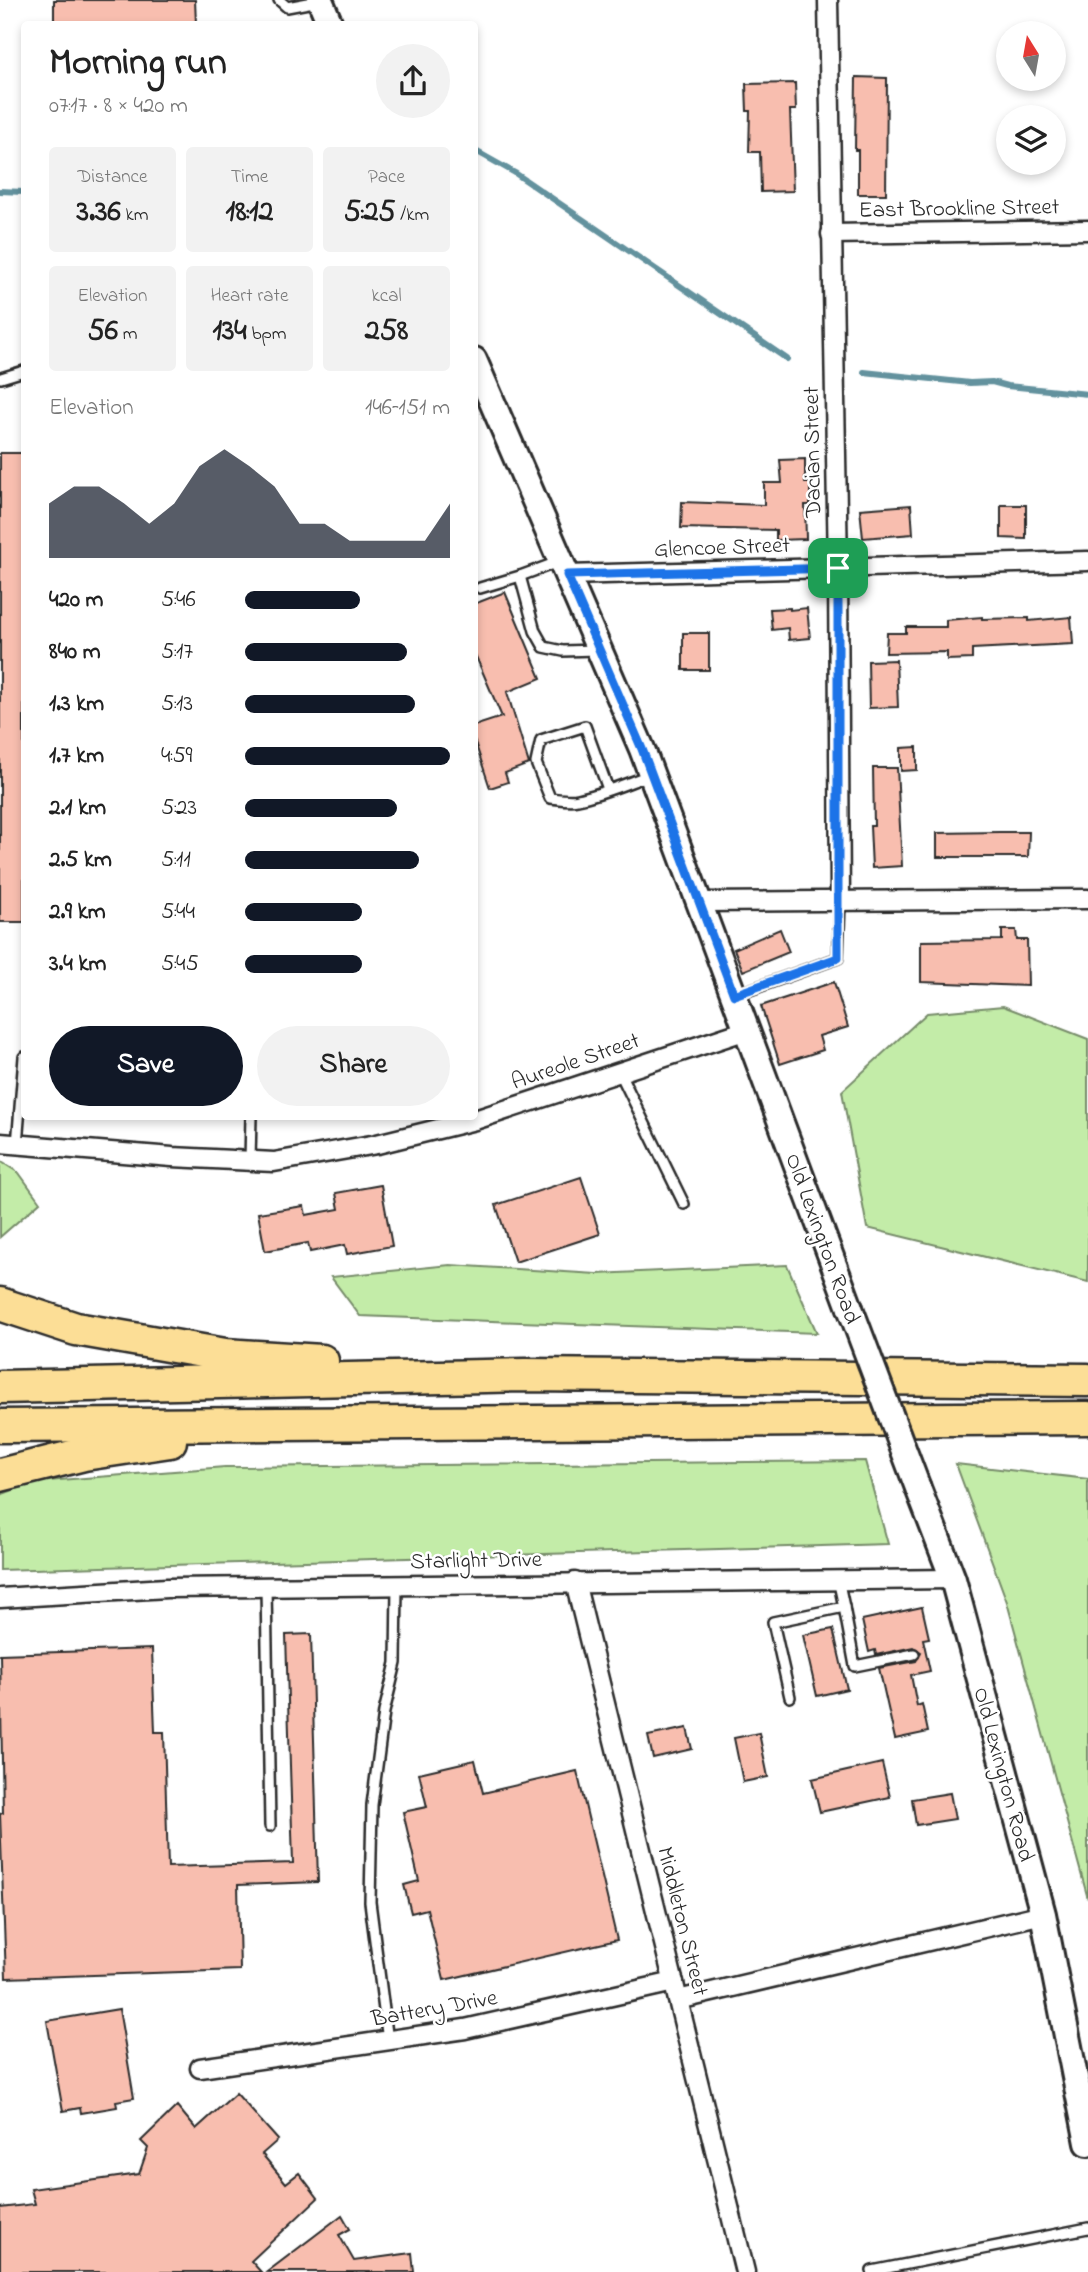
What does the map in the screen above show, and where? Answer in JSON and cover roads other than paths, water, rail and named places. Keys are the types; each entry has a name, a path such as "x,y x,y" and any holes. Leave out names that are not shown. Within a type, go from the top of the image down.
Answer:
{"highway":[{"path":"0,1304 76,1329 225,1355 526,1375"},
{"path":"0,1387 526,1375 1088,1380"},
{"path":"0,1426 1088,1418"},
{"path":"0,1475 84,1454 272,1425"}],"main road":[{"path":"320,0 329,21"},
{"name":"Old Lexington Road","path":"478,371 651,775 953,1579 1043,1914 1085,2106 1088,2143"}],"street":[{"name":"Dacian Street","path":"828,0 838,568 840,903"},
{"name":"East Brookline Street","path":"831,234 1088,230"},
{"name":"Glencoe Street","path":"564,568 838,568 1088,561"},
{"path":"699,902 1088,899"},
{"name":"Aureole Street","path":"478,1119 747,1030"},
{"name":"Aureole Street","path":"8,1144 274,1162 390,1141 475,1120"},
{"name":"Starlight Drive","path":"0,1598 87,1592 266,1587 953,1579"},
{"name":"Middleton Street","path":"575,1582 746,2272"},
{"path":"678,2000 1043,1914"},
{"name":"Battery Drive","path":"200,2068 465,2029 674,1982"}],"lane":[{"path":"279,0 287,8 320,0"},
{"path":"1,378 21,372"},
{"path":"480,588 520,576 564,568"},
{"path":"520,576 534,631 544,647 562,651 598,649"},
{"path":"608,789 585,726 541,740 536,763 550,798 577,799 608,789 651,775"},
{"path":"734,995 838,958 840,903"},
{"path":"619,1071 684,1205"},
{"path":"8,1144 21,1073"},
{"path":"250,1161 251,1120"},
{"path":"838,1579 855,1666 914,1654"},
{"path":"388,2041 370,1902 372,1805 384,1712 396,1663 397,1585"},
{"path":"266,1587 270,1826"},
{"path":"790,1697 772,1622 844,1607"},
{"path":"872,2271 1088,2228"}],"waterway":[{"path":"478,152 515,173 787,359"},
{"path":"0,191 21,192"},
{"path":"864,372 970,383 992,382 1007,386 1088,394"}]}
